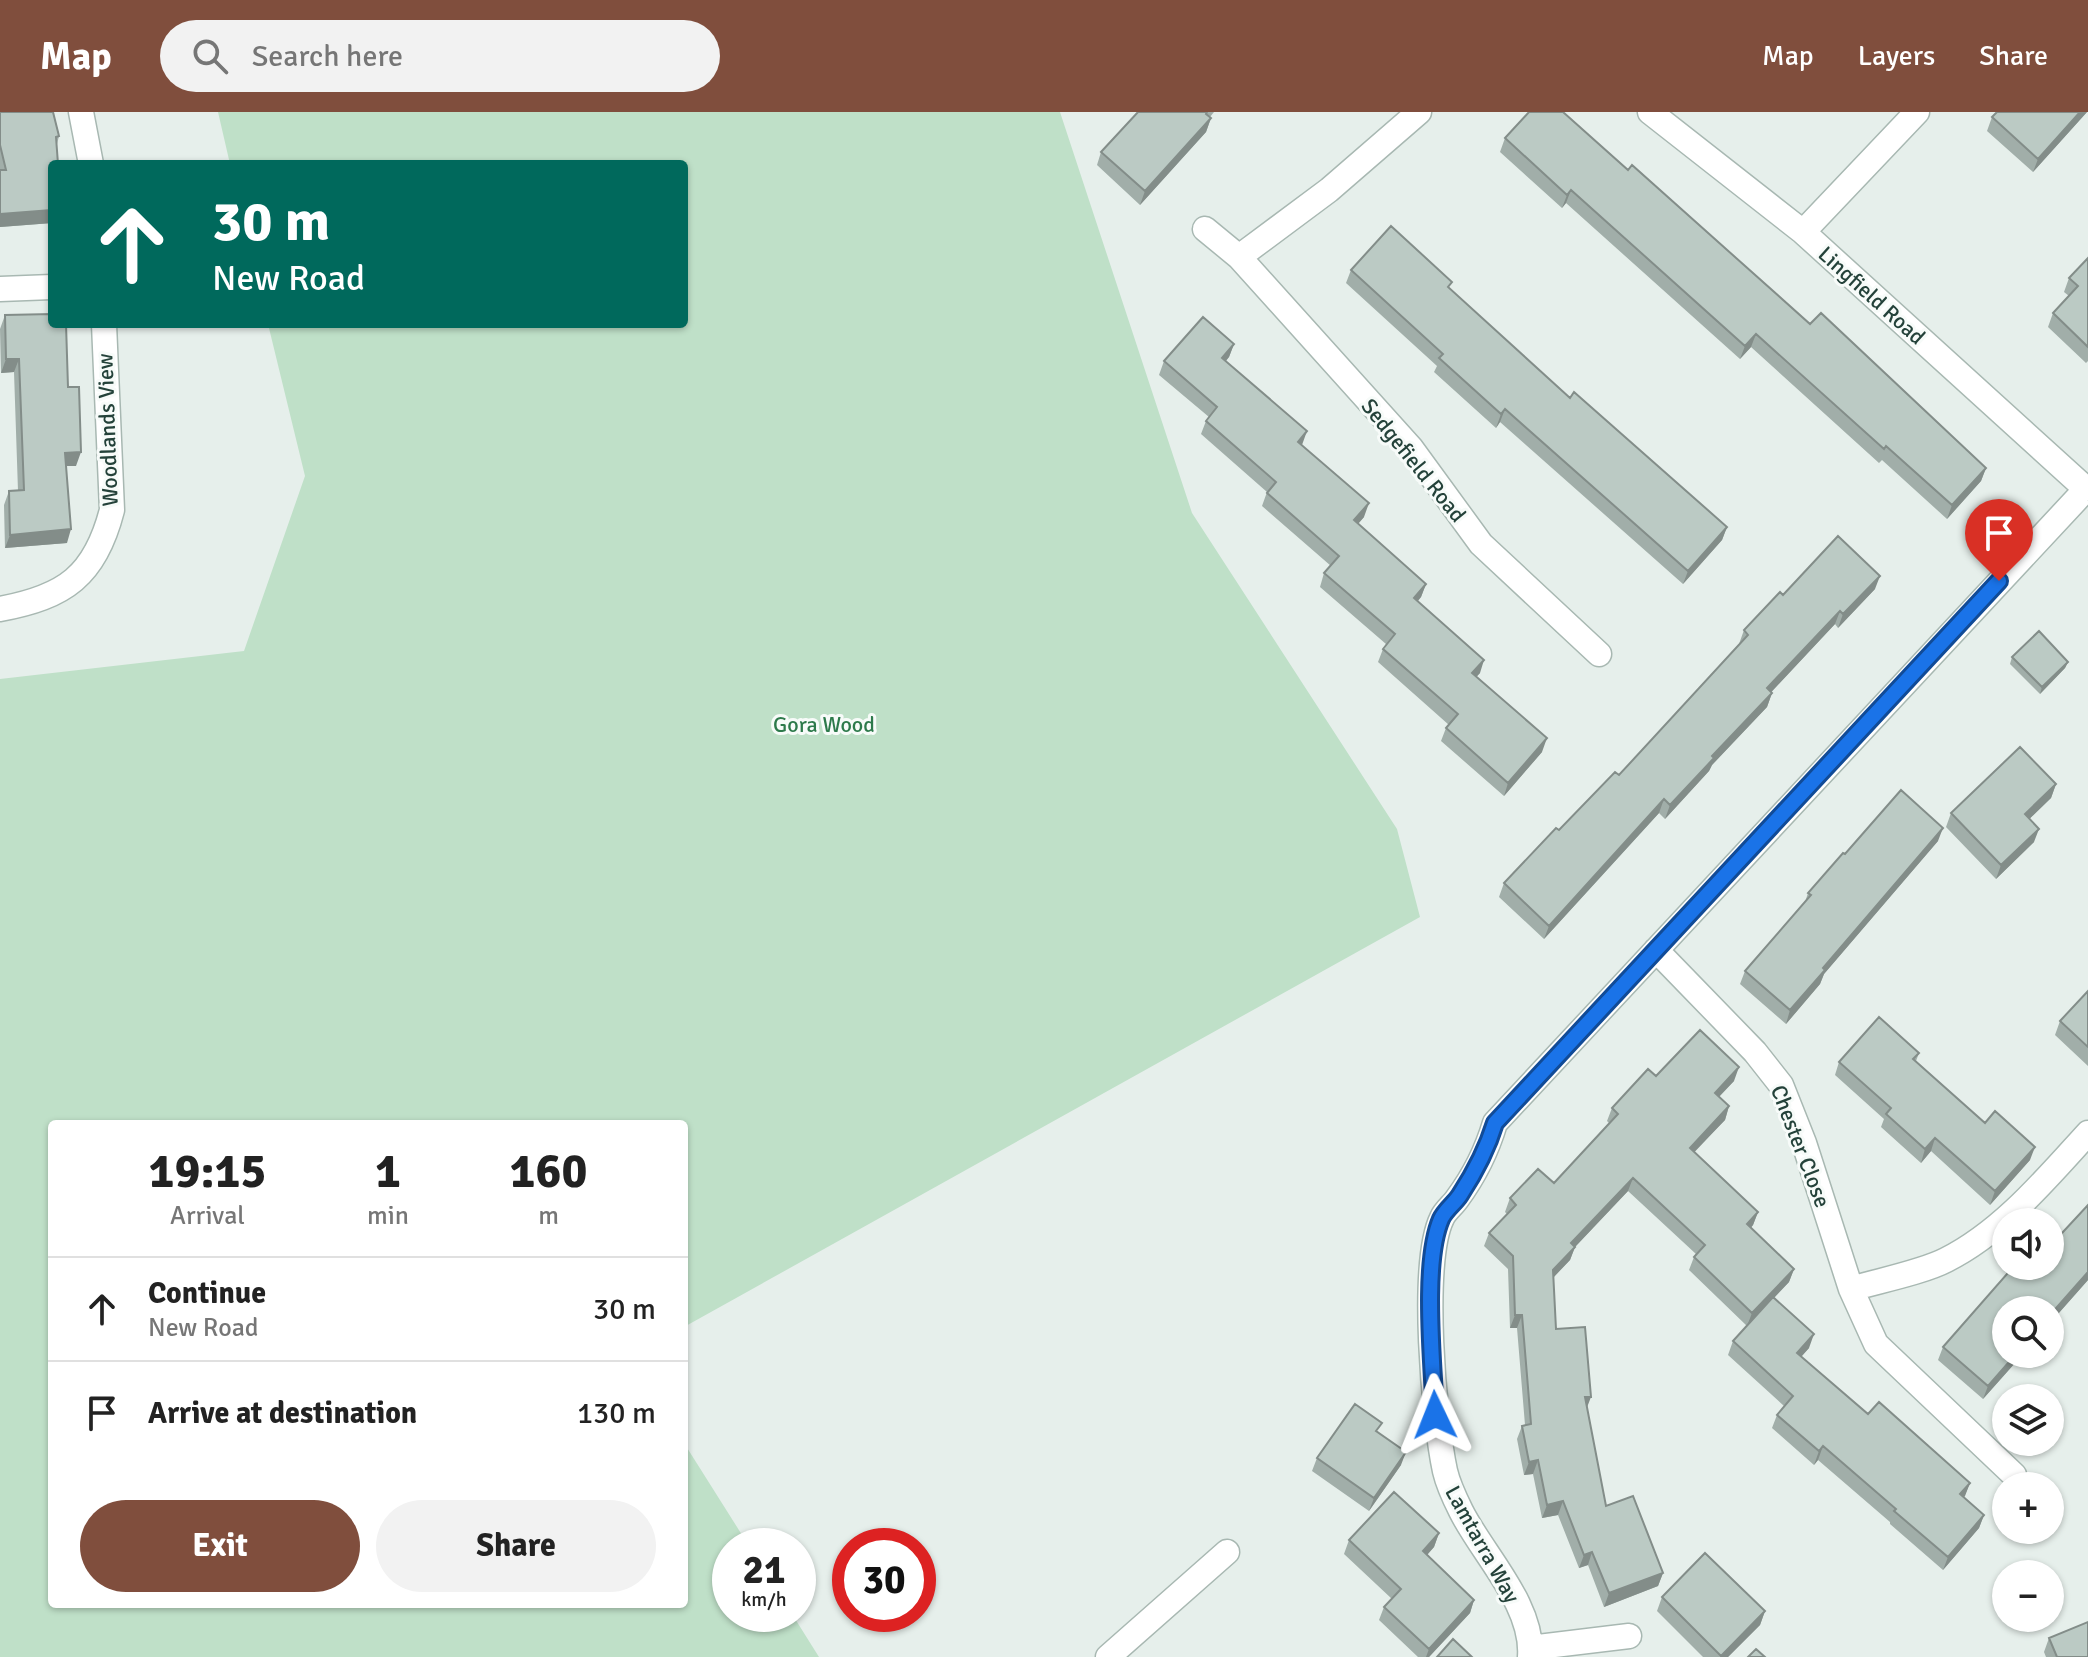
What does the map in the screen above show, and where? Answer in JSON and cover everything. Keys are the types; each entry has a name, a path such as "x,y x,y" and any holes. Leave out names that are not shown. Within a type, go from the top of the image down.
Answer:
{"street":[{"path":"81,112 90,160"},
{"path":"1239,257 1329,190 1419,112"},
{"name":"Lingfield Road","path":"1650,112 1803,232 2087,488"},
{"path":"1803,232 1917,112"},
{"name":"Sedgefield Road","path":"1205,229 1239,257 1411,448 1481,544 1599,654"},
{"path":"0,289 48,287"},
{"name":"Woodlands View","path":"0,609 35,602 80,575 105,538 112,510 104,328"},
{"name":"Lamtarra Way","path":"1629,1636 1595,1649 1530,1653 1517,1601 1462,1513 1446,1475 1435,1415 1431,1316 1433,1248 1442,1217 1458,1198 1488,1147 1495,1123 2087,488"},
{"name":"Chester Close","path":"1656,950 1755,1052 1781,1085 1804,1143 1851,1289 1876,1344 2011,1472"},
{"path":"1851,1289 1945,1261 1987,1233 2030,1195 2088,1133"},
{"path":"1108,1657 1227,1552"}],"green space":[{"name":"Gora Wood","path":"218,112 1060,112 1192,513 1397,829 1420,917 688,1325 688,1120 48,1120 48,1608 688,1608 688,1449 738,1528 712,1528 712,1632 803,1632 819,1657 0,1657 0,679 244,651 305,476 269,328 688,328 688,160 229,160"}],"building":[{"path":"0,112 53,112 59,136 56,137 58,160 48,160 48,210 0,214 0,170 6,170 0,145"},
{"path":"1138,112 1207,112 1211,118 1145,191 1101,152"},
{"path":"1529,112 1563,112 1628,170 1632,165 1810,324 1821,313 1986,468 1952,505 1886,446 1884,449 1756,334 1745,346 1571,190 1567,195 1505,138"},
{"path":"1997,112 2080,112 2038,159 1992,117"},
{"path":"1391,226 1452,282 1448,287 1570,398 1574,392 1727,527 1688,571 1505,409 1501,414 1439,358 1443,354 1351,270"},
{"path":"2088,258 2088,347 2053,313 2078,286 2069,278"},
{"path":"48,314 48,328 66,328 68,387 79,387 81,452 65,453 71,529 10,535 9,491 24,490 19,359 6,359 5,315"},
{"path":"1203,317 1234,344 1222,358 1307,431 1298,442 1369,503 1354,520 1426,584 1414,598 1484,660 1472,673 1547,738 1508,783 1446,728 1458,714 1383,649 1395,634 1324,573 1339,556 1267,493 1276,482 1206,421 1217,407 1164,361"},
{"path":"1838,536 1880,576 1843,614 1840,611 1767,688 1772,693 1712,756 1714,758 1670,805 1664,799 1549,926 1504,883 1615,772 1619,775 1748,635 1744,630 1780,592 1783,595"},
{"path":"2039,631 2068,662 2042,687 2012,657"},
{"path":"2020,747 2056,784 2025,814 2039,829 2001,865 1951,813"},
{"path":"1901,790 1943,828 1790,1010 1745,971 1811,895 1808,893"},
{"path":"2088,991 2088,1047 2060,1021"},
{"path":"1879,1017 1919,1053 1913,1059 1985,1123 1995,1111 2035,1147 1995,1191 1935,1138 1925,1149 1886,1114 1891,1108 1839,1062"},
{"path":"1700,1030 1739,1067 1715,1093 1729,1106 1690,1148 1758,1212 1747,1224 1794,1269 1752,1313 1694,1257 1705,1245 1633,1178 1571,1243 1575,1247 1553,1270 1556,1329 1585,1327 1591,1397 1585,1397 1606,1506 1633,1496 1663,1573 1609,1593 1592,1552 1584,1555 1563,1501 1547,1505 1538,1460 1529,1462 1522,1426 1531,1424 1522,1315 1515,1315 1513,1256 1489,1233 1516,1205 1510,1198 1538,1169 1554,1183 1618,1114 1612,1108 1648,1069 1656,1076"},
{"path":"2088,1205 2088,1272 2064,1299 2064,1296 1992,1296 1992,1368 2004,1368 1988,1386 1943,1347 2002,1280 2064,1280 2064,1231"},
{"path":"1773,1297 1814,1334 1797,1353 1868,1414 1879,1402 1970,1483 1960,1494 1984,1515 1948,1557 1823,1446 1819,1451 1777,1415 1793,1396 1733,1341"},
{"path":"1355,1404 1382,1423 1376,1431 1406,1452 1374,1498 1317,1458"},
{"path":"1394,1492 1439,1533 1423,1551 1474,1600 1429,1649 1384,1607 1401,1589 1349,1540"},
{"path":"1705,1553 1765,1611 1721,1656 1662,1597"},
{"path":"2088,1622 2088,1657 2057,1657 2049,1638"},
{"path":"1453,1639 1472,1657 1437,1657"},
{"path":"1756,1649 1765,1657 1748,1657"}],"route":[{"path":"1435,1415 1431,1316 1433,1248 1442,1217 1458,1198 1488,1147 1495,1123 1999,581"}]}
